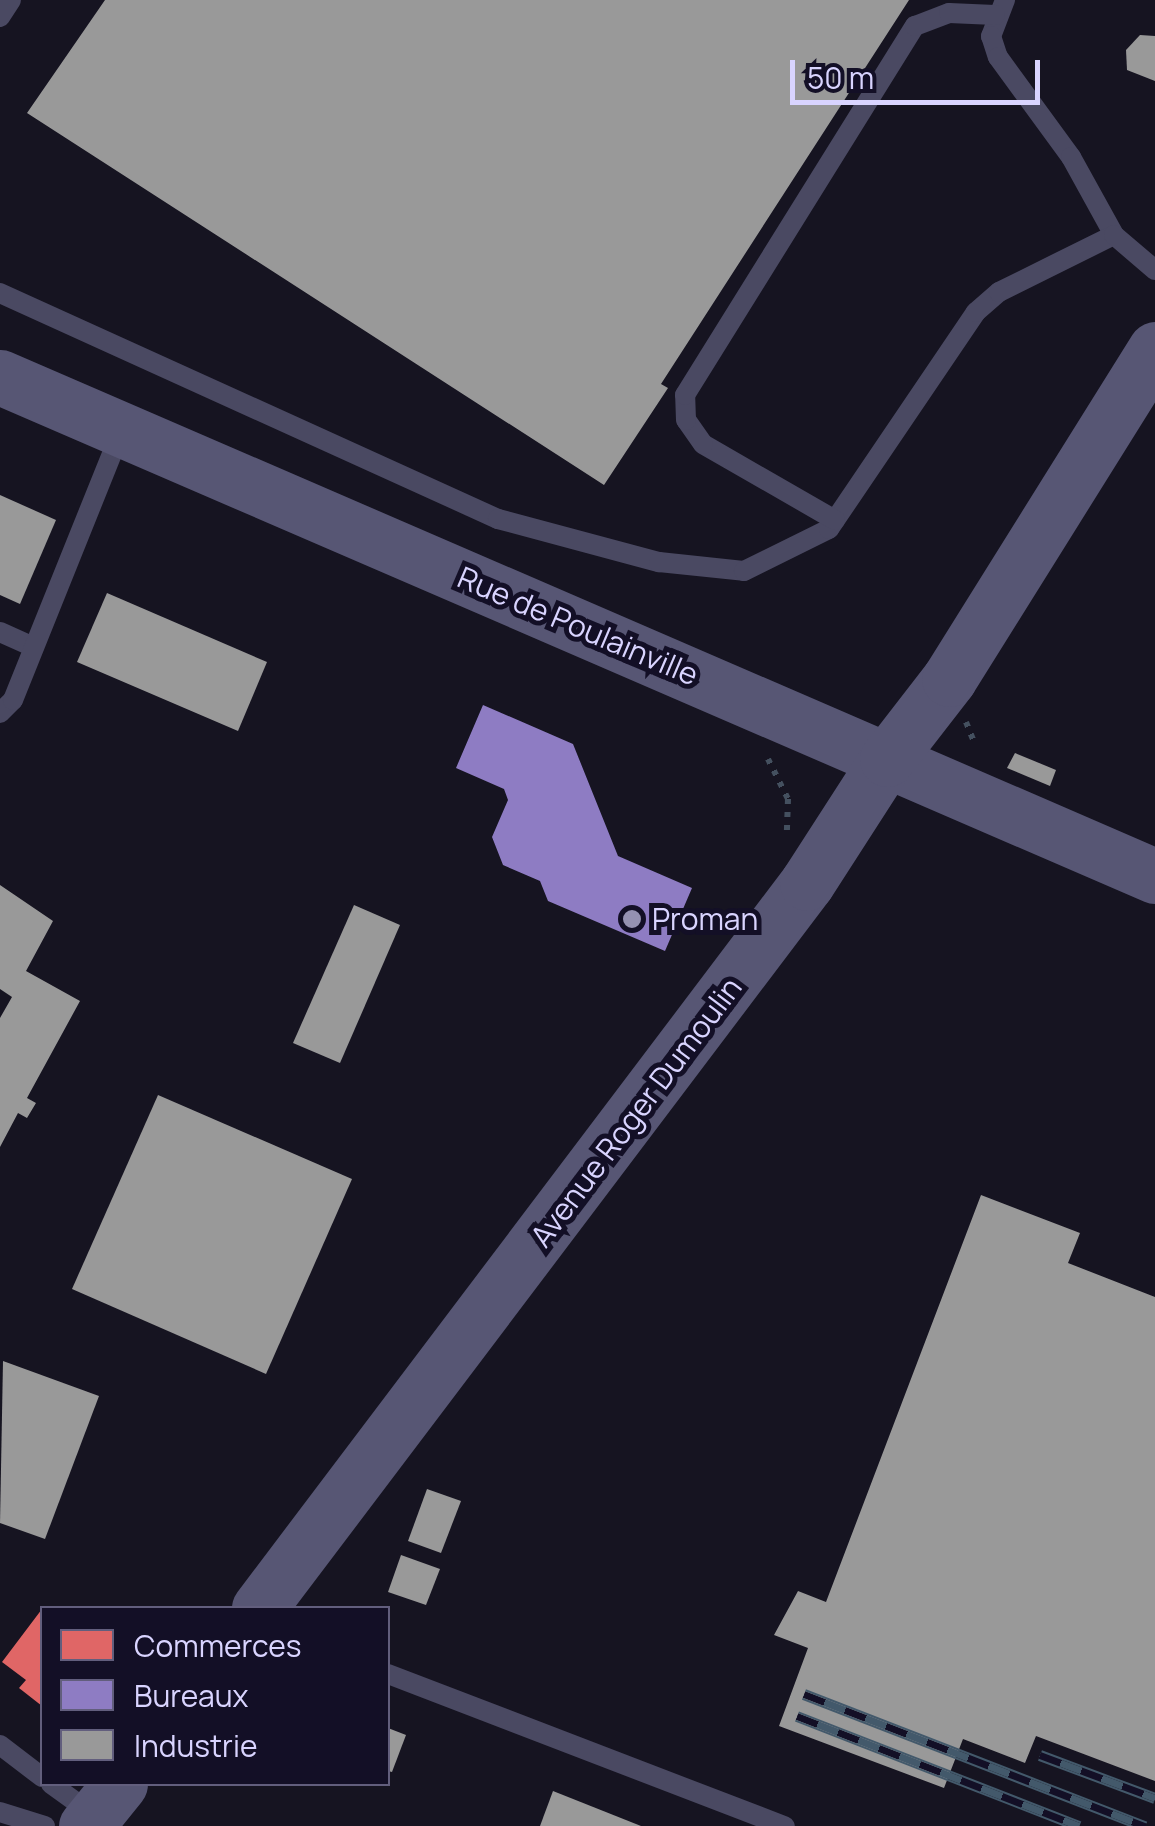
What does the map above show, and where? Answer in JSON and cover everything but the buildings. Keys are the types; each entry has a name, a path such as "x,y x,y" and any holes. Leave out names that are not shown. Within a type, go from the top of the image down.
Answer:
{"main road":[{"name":"Avenue Roger Dumoulin","path":"261,1606 714,1010 887,759 949,679 1155,349"},
{"name":"Rue de Poulainville","path":"0,377 1155,876"}],"lane":[{"path":"0,17 11,0"},
{"path":"836,520 703,444 686,420 685,395 915,26 949,13 1000,7 991,36 998,57 1071,158 1114,235 1155,270"},
{"path":"0,293 516,524 659,562 744,571 836,520 976,312 998,292 1114,235"},
{"path":"0,714 12,700 122,430"},
{"path":"0,632 34,647"},
{"path":"390,1675 785,1826"},
{"path":"0,1745 40,1775"},
{"path":"54,1786 86,1813"},
{"path":"0,1812 86,1813"}],"path":[{"path":"772,761 788,800 786,836 796,846"}],"railway":[{"path":"804,1694 1145,1826"},
{"path":"797,1716 1079,1826"},
{"path":"1040,1755 1155,1798"}],"place":[{"name":"Proman","path":"632,919"}]}
